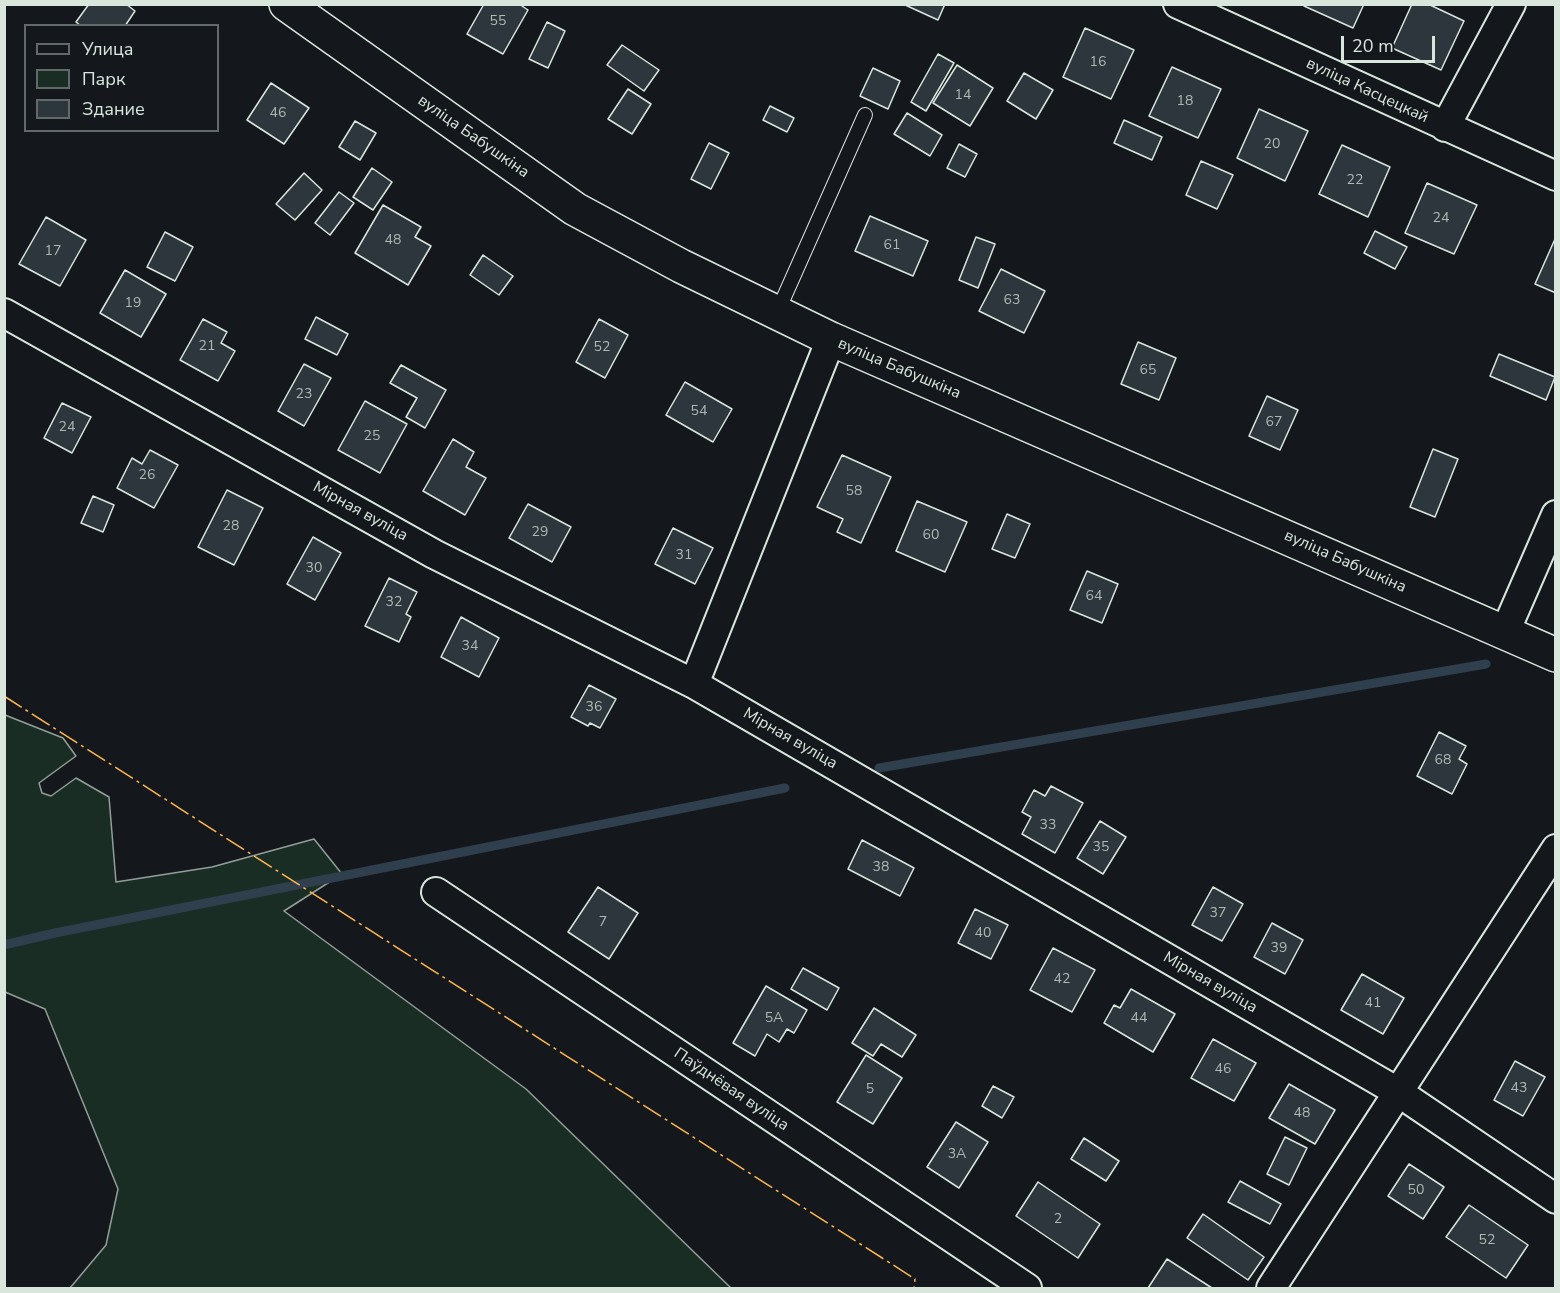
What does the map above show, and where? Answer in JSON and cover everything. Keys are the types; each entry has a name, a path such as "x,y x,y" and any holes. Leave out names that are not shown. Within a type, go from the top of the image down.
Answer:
{"street":[{"name":"вуліца Бабушкіна","path":"286,4 575,209 681,266 831,339 1556,655"},
{"name":"вуліца Касцецкай","path":"1178,4 1556,176"},
{"path":"1445,127 1511,4"},
{"name":"Мірная вуліца","path":"4,313 434,554 694,684 1398,1092 1556,1199"},
{"path":"694,684 831,339"},
{"path":"1505,632 1556,515"},
{"path":"1271,1288 1556,849"},
{"name":"Паўднёвая вуліца","path":"436,892 1027,1288"}],"lane":[{"path":"777,313 865,115"}],"green space":[{"path":"5,715 63,738 76,756 39,783 42,793 51,796 76,778 109,797 116,882 212,867 314,839 342,874 284,911 526,1089 731,1288 70,1288 106,1245 118,1189 45,1009 5,992"}],"building":[{"path":"89,4 126,4 135,11 126,24 78,24 76,22"},
{"path":"484,4 519,4 528,10 503,54 467,34"},
{"path":"903,4 945,4 938,20"},
{"path":"1305,4 1364,4 1353,28 1304,6"},
{"path":"1412,4 1428,4 1464,21 1441,70 1392,48"},
{"path":"547,22 565,31 548,68 529,59"},
{"path":"1085,28 1134,50 1111,99 1063,77"},
{"path":"622,45 659,70 644,91 607,65"},
{"path":"938,54 954,63 926,111 911,102"},
{"path":"957,65 993,88 970,126 933,103"},
{"path":"1172,67 1221,89 1198,138 1149,116"},
{"path":"873,68 900,81 888,109 860,96"},
{"path":"1024,73 1053,90 1036,119 1007,101"},
{"path":"271,83 309,108 284,144 247,120"},
{"path":"628,89 651,104 632,134 608,119"},
{"path":"770,106 794,118 787,132 763,120"},
{"path":"1259,109 1308,131 1285,181 1237,158"},
{"path":"907,113 942,135 930,156 894,134"},
{"path":"1124,120 1162,137 1152,160 1114,143"},
{"path":"355,121 376,133 360,160 339,147"},
{"path":"709,143 729,153 711,189 691,179"},
{"path":"959,144 977,154 965,177 947,168"},
{"path":"1342,145 1390,167 1368,217 1319,194"},
{"path":"1201,161 1233,175 1217,209 1186,195"},
{"path":"372,168 392,182 373,210 353,197"},
{"path":"304,173 322,190 295,220 276,204"},
{"path":"1427,183 1477,205 1454,254 1405,233"},
{"path":"339,192 354,203 330,235 315,223"},
{"path":"383,205 421,227 415,237 431,246 408,285 355,253"},
{"path":"870,216 928,241 913,276 855,251"},
{"path":"46,217 86,240 60,286 19,264"},
{"path":"1375,231 1407,247 1395,269 1364,253"},
{"path":"165,232 193,247 175,281 147,267"},
{"path":"976,237 995,244 978,288 959,280"},
{"path":"1556,240 1556,293 1535,284"},
{"path":"483,255 513,276 499,295 470,275"},
{"path":"1001,269 1045,291 1024,333 979,311"},
{"path":"125,270 166,294 141,337 100,313"},
{"path":"316,317 348,334 337,355 305,339"},
{"path":"203,319 227,332 221,343 235,351 218,381 180,360"},
{"path":"599,319 628,335 605,378 576,362"},
{"path":"1138,342 1176,358 1159,400 1121,384"},
{"path":"1499,354 1555,377 1546,400 1490,376"},
{"path":"304,364 331,378 304,426 278,411"},
{"path":"401,365 446,390 425,428 406,417 417,398 390,383"},
{"path":"685,382 732,409 713,442 666,415"},
{"path":"1267,396 1298,410 1280,450 1249,436"},
{"path":"365,401 407,424 380,473 338,450"},
{"path":"62,403 91,417 72,453 44,438"},
{"path":"453,439 474,452 466,467 486,478 465,515 423,491"},
{"path":"1433,449 1458,459 1435,517 1410,507"},
{"path":"150,450 178,465 154,508 117,488 132,458 142,464"},
{"path":"842,455 891,477 861,543 837,532 843,519 817,507"},
{"path":"227,490 263,508 234,565 198,547"},
{"path":"93,496 114,505 103,532 81,523"},
{"path":"917,501 967,522 945,572 896,551"},
{"path":"528,504 571,527 552,562 509,538"},
{"path":"1007,514 1030,524 1015,558 992,549"},
{"path":"673,528 713,548 695,584 655,564"},
{"path":"313,537 341,553 315,600 287,584"},
{"path":"1087,571 1118,584 1102,623 1070,610"},
{"path":"389,578 417,592 406,614 411,617 399,642 365,626"},
{"path":"461,617 499,638 479,677 441,657"},
{"path":"589,685 616,699 600,728 590,723 588,726 571,717"},
{"path":"1439,732 1466,746 1459,759 1467,764 1452,794 1417,776"},
{"path":"1051,786 1083,803 1055,853 1022,834 1031,817 1022,812 1034,790 1045,796"},
{"path":"1100,821 1126,837 1103,874 1077,858"},
{"path":"862,840 914,868 900,896 848,869"},
{"path":"598,887 638,913 609,959 568,932"},
{"path":"1213,887 1243,904 1222,941 1192,925"},
{"path":"975,909 1008,925 991,959 958,943"},
{"path":"1272,923 1303,940 1285,974 1254,957"},
{"path":"1053,948 1095,970 1072,1012 1030,990"},
{"path":"803,968 839,988 827,1010 791,989"},
{"path":"1362,974 1404,998 1383,1034 1341,1010"},
{"path":"766,986 807,1010 794,1033 787,1029 779,1042 767,1034 755,1056 733,1043"},
{"path":"1131,989 1175,1014 1153,1052 1104,1023 1114,1005 1120,1008"},
{"path":"874,1008 916,1035 902,1057 881,1044 873,1056 852,1043"},
{"path":"1213,1039 1256,1063 1234,1101 1191,1078"},
{"path":"866,1055 902,1078 873,1124 837,1102"},
{"path":"1515,1061 1545,1077 1523,1116 1494,1100"},
{"path":"1289,1084 1335,1110 1315,1144 1269,1118"},
{"path":"993,1086 1014,1097 1002,1118 982,1106"},
{"path":"956,1122 988,1142 959,1188 927,1167"},
{"path":"1285,1137 1307,1148 1289,1185 1267,1174"},
{"path":"1084,1138 1119,1161 1106,1181 1071,1159"},
{"path":"1409,1164 1444,1187 1423,1219 1388,1196"},
{"path":"1240,1181 1281,1204 1270,1224 1228,1202"},
{"path":"1038,1182 1100,1224 1078,1258 1016,1216"},
{"path":"1469,1205 1528,1245 1506,1278 1446,1237"},
{"path":"1203,1214 1264,1257 1248,1280 1187,1238"},
{"path":"1167,1259 1212,1288 1148,1288"}],"waterway":[{"path":"879,768 1486,664"},
{"path":"4,945 785,788"}],"power":[{"path":"4,696 915,1279 914,1288"}]}
